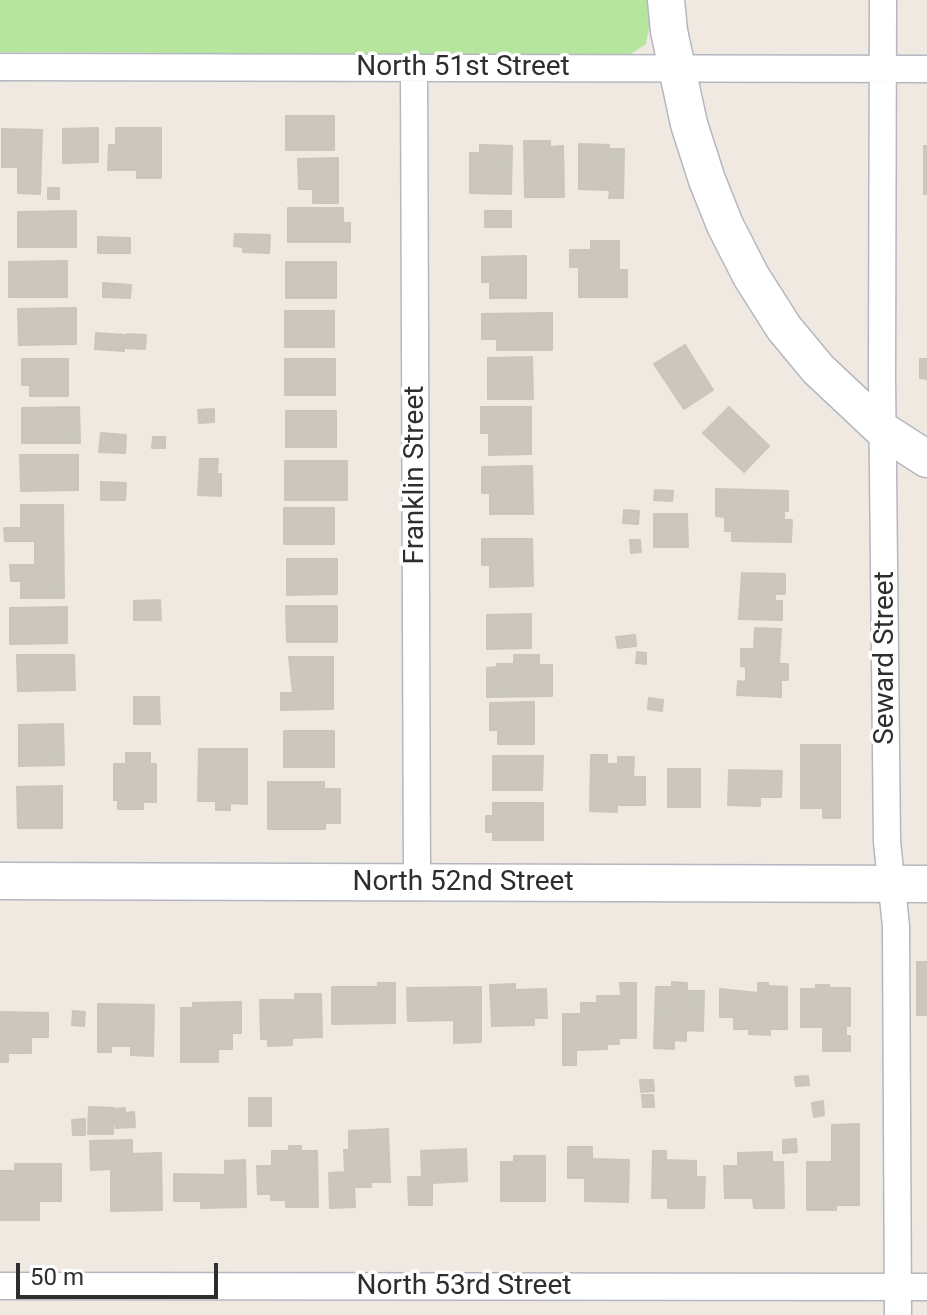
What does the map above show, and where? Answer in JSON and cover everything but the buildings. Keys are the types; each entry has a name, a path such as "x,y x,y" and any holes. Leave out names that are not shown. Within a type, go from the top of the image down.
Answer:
{"street":[{"path":"666,0 669,31 689,124 725,225 751,276 784,328 818,369 885,432 927,459"},
{"name":"Seward Street","path":"883,0 887,842 910,884 896,926 898,1315"},
{"name":"North 51st Street","path":"0,67 927,69"},
{"name":"Franklin Street","path":"414,68 417,883"},
{"name":"North 52nd Street","path":"0,881 910,884"},
{"name":"North 53rd Street","path":"0,1286 927,1287"}],"green space":[{"path":"0,0 649,0 650,23 646,44 629,55 0,52"}]}
